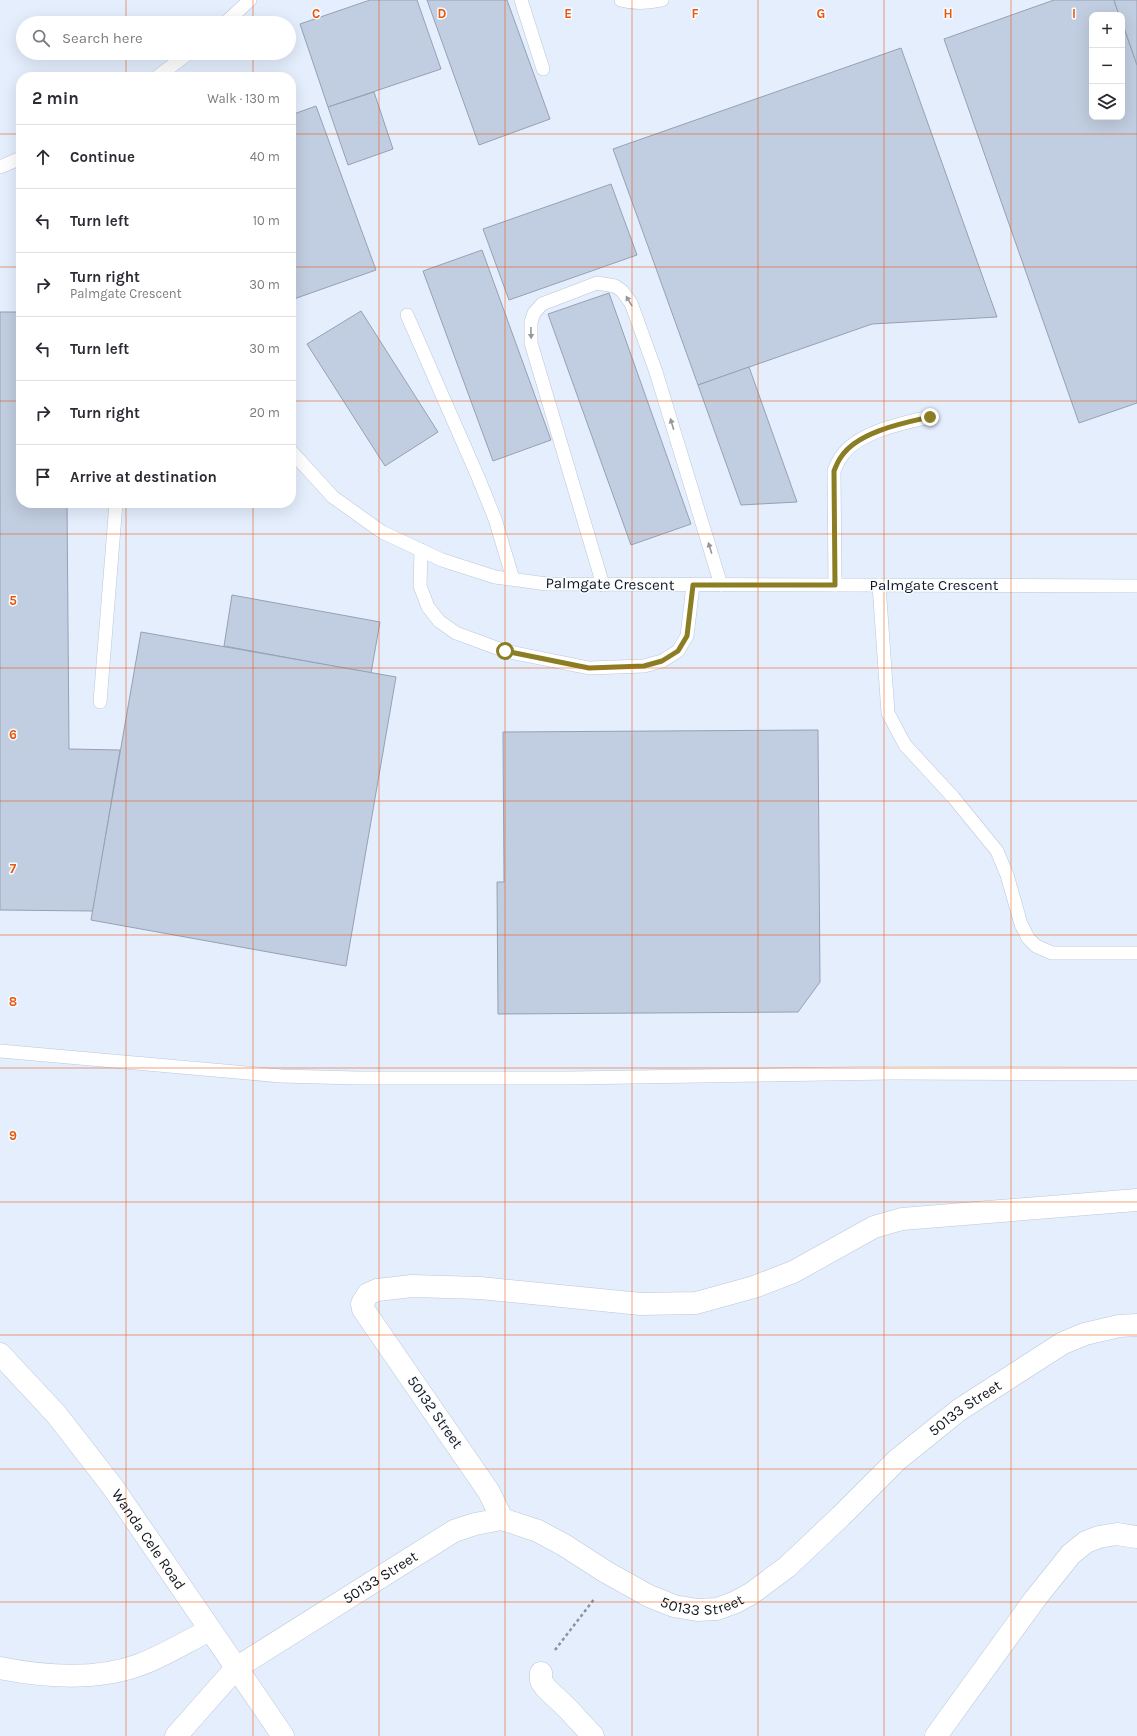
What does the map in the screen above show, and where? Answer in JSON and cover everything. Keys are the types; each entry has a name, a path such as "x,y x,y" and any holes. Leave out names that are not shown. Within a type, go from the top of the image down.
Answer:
{"street":[{"name":"50132 Street","path":"502,1519 489,1492 363,1309 362,1304 368,1294 377,1290 412,1286 480,1288 641,1304 696,1303 754,1287 786,1275 874,1227 902,1219 1137,1200"},
{"name":"50133 Street","path":"176,1736 236,1668 454,1531 475,1524 502,1519 538,1531 612,1576 649,1596 674,1606 697,1610 717,1609 736,1602 752,1594 787,1567 841,1516 896,1460 958,1410 1063,1343 1084,1334 1118,1326 1137,1325"},
{"name":"Wanda Cele Road","path":"0,1354 56,1414 112,1486 283,1736"},
{"path":"936,1736 1035,1599 1071,1554 1086,1542 1099,1537 1117,1534 1137,1537"},
{"path":"0,1668 64,1676 100,1675 139,1665 210,1630"},
{"path":"541,1673 541,1681 546,1688 593,1736"}],"lane":[{"path":"233,16 250,0"},
{"path":"521,0 543,69"},
{"path":"621,0 630,3 648,3 662,0"},
{"path":"164,72 180,60"},
{"path":"0,168 16,160"},
{"path":"603,584 531,344 530,334 531,322 534,313 542,304 597,283 615,286 622,291 631,303 656,372 721,585"},
{"path":"407,315 495,519 513,579"},
{"path":"835,585 834,471 841,456 853,444 871,434 897,424 930,417"},
{"name":"Palmgate Crescent","path":"296,457 333,497 382,532 442,560 495,577 547,584 1137,586"},
{"path":"100,702 116,508"},
{"path":"421,550 420,586 428,607 439,621 456,633 505,651 589,668 644,666 662,661 678,651 687,636 693,585"},
{"path":"880,585 888,713 906,745 953,797 997,850 1007,875 1021,924 1028,938 1036,946 1052,953 1137,953"},
{"path":"0,1051 281,1076 357,1078 570,1078 892,1073 1137,1074"}],"path":[{"path":"541,1673 543,1666 612,1576"}],"building":[{"path":"370,0 417,0 441,69 328,107 300,24"},
{"path":"427,0 507,0 550,119 479,145"},
{"path":"1054,0 1114,0 1118,12 1089,12 1089,120 1125,120 1125,31 1137,65 1137,403 1079,423 944,39"},
{"path":"1114,0 1137,0 1137,65 1125,31 1125,12 1118,12"},
{"path":"901,48 997,317 872,324 698,385 613,149"},
{"path":"374,92 393,149 348,165 328,107"},
{"path":"316,106 376,270 296,298 296,113"},
{"path":"611,184 637,255 509,300 483,229"},
{"path":"482,250 551,440 493,461 423,271"},
{"path":"609,293 691,524 631,545 548,314"},
{"path":"361,311 438,432 385,466 307,344"},
{"path":"0,312 16,312 16,508 67,508 69,749 120,750 93,911 0,910"},
{"path":"749,367 797,502 741,505 698,385"},
{"path":"232,595 380,622 371,673 224,646"},
{"path":"141,632 396,677 346,966 91,920"},
{"path":"818,730 820,982 798,1012 498,1014 497,882 504,882 503,732"}],"route":[{"path":"505,651 589,668 644,666 662,661 678,651 687,636 693,585 835,585 834,471 841,456 853,444 871,434 897,424 930,417"}]}
